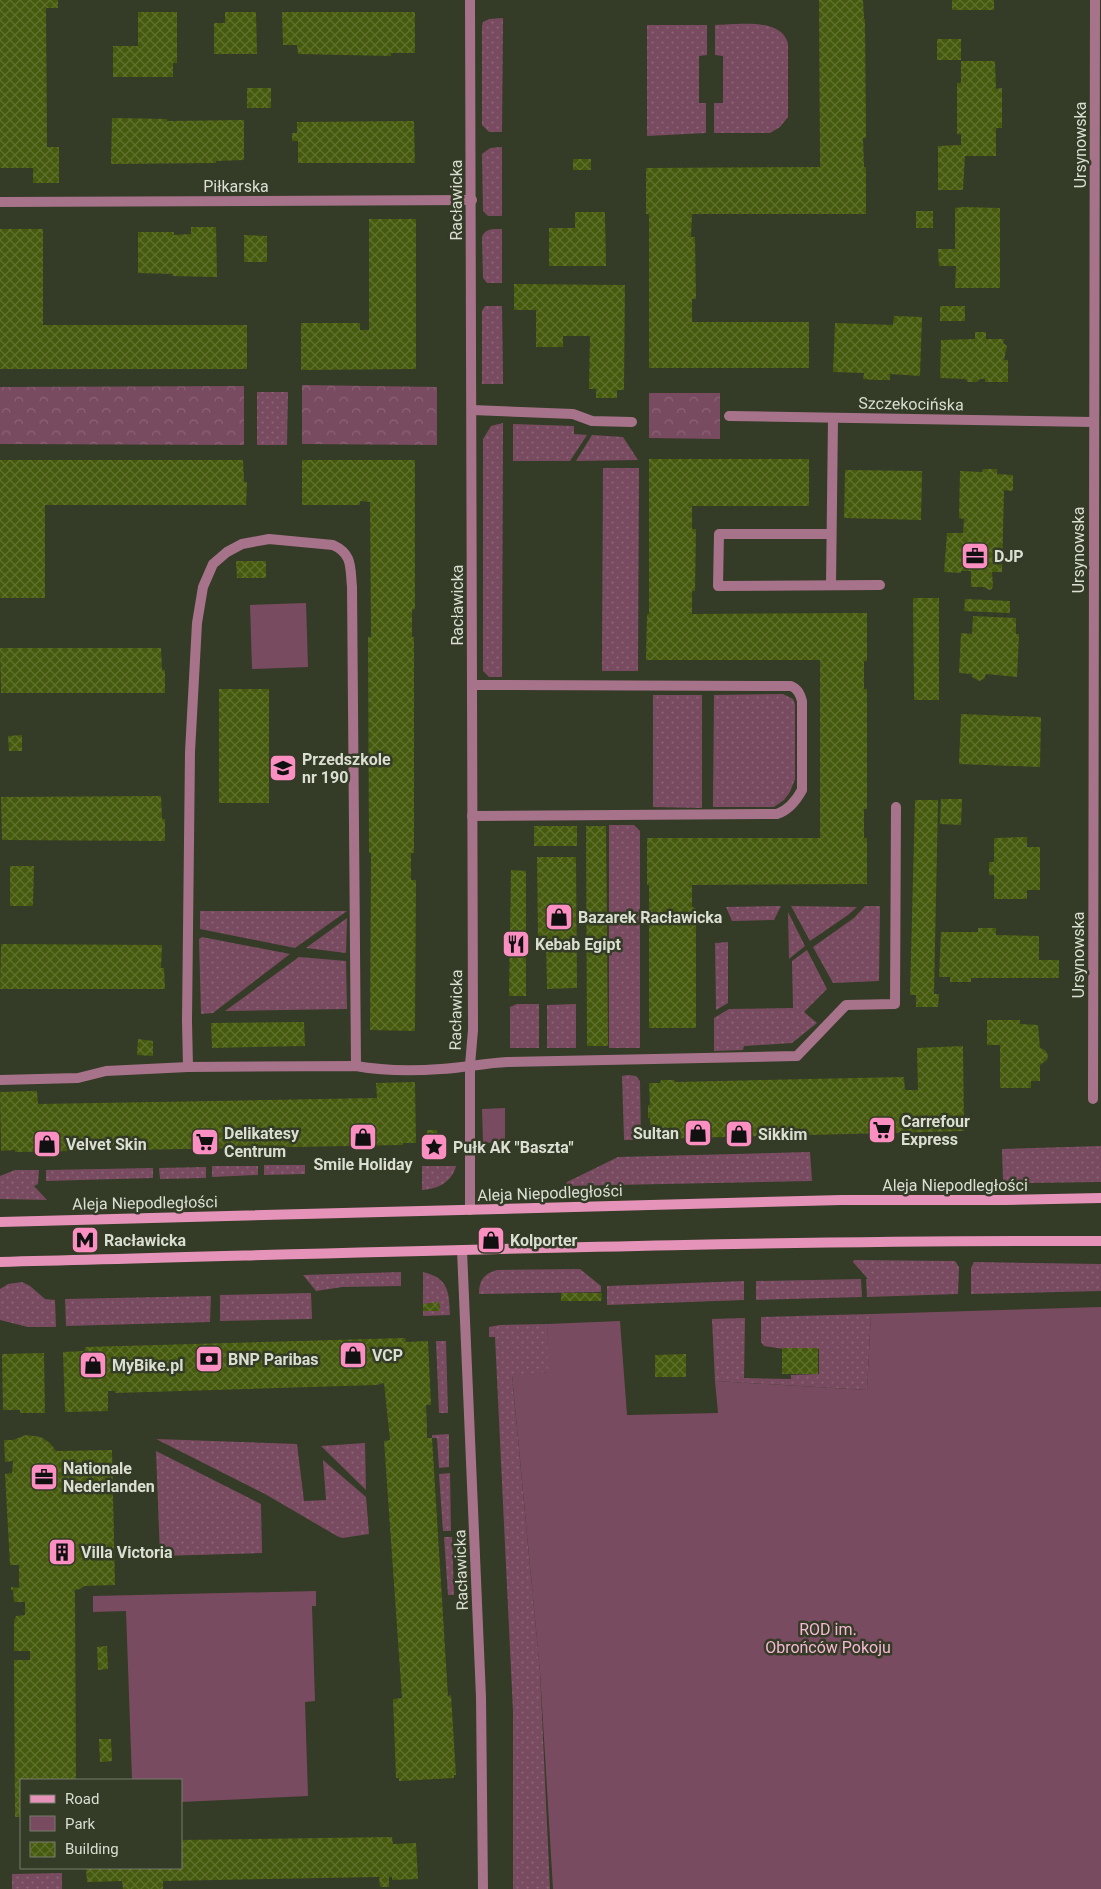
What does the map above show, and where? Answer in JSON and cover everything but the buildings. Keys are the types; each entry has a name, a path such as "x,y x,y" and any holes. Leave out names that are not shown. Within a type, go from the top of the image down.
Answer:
{"main road":[{"name":"Aleja Niepodległości","path":"0,1222 842,1200 1101,1198"},
{"path":"0,1262 912,1241 1101,1241"}],"street":[{"name":"Racławicka","path":"470,0 473,1030 470,1066 470,1210"},
{"name":"Ursynowska","path":"1093,1100 1095,0"},
{"name":"Piłkarska","path":"0,202 472,200"},
{"path":"472,410 573,414 592,421 632,422"},
{"name":"Szczekocińska","path":"729,416 1093,422"},
{"path":"831,585 830,534 833,418"},
{"path":"830,534 719,534 718,586 880,585"},
{"path":"188,1067 186,1020 190,752 197,624 203,587 213,564 227,552 242,544 269,539 333,545 340,548 347,555 349,565 352,587 356,1066"},
{"path":"472,685 791,686 796,688 802,701 802,790 795,802 782,813 777,814 472,816"},
{"path":"0,1080 78,1078 106,1071 188,1067 356,1066 381,1070 442,1069 507,1062 797,1056 846,1006 895,1004 896,807"},
{"name":"Racławicka","path":"462,1250 481,1697 483,1889"}],"green space":[{"path":"503,18 502,132 489,132 482,125 482,26 483,22 489,19"},
{"path":"757,24 767,26 776,29 788,43 788,117 780,127 770,133 714,133 714,103 723,103 723,56 715,55 715,25"},
{"path":"647,25 707,25 707,55 699,56 699,103 706,103 706,133 647,136"},
{"path":"502,147 502,216 488,216 483,211 482,154 490,148"},
{"path":"493,229 502,229 502,283 487,283 483,278 482,237 485,232"},
{"path":"485,306 502,306 503,384 482,384 482,311"},
{"path":"302,385 437,387 437,445 302,444"},
{"path":"244,386 244,445 0,444 0,387"},
{"path":"257,392 288,392 287,445 257,445"},
{"path":"649,393 720,393 720,439 649,438"},
{"path":"503,423 502,677 489,677 483,671 483,439 491,426"},
{"path":"513,424 574,426 574,434 587,435 570,461 513,461"},
{"path":"592,435 623,437 638,460 576,461"},
{"path":"603,468 639,468 638,671 602,671"},
{"path":"306,603 308,667 252,669 250,605"},
{"path":"783,694 793,699 795,704 795,779 790,792 784,800 774,807 713,807 714,695"},
{"path":"653,695 702,695 702,808 653,807"},
{"path":"609,825 634,825 640,831 640,1048 609,1048"},
{"path":"781,906 774,920 732,921 726,907"},
{"path":"791,906 857,907 810,941"},
{"path":"865,906 880,906 879,981 833,983 813,947 854,918"},
{"path":"200,911 347,911 295,948 200,929"},
{"path":"788,912 805,946 789,959"},
{"path":"347,918 346,953 306,948"},
{"path":"202,937 290,954 213,1013 201,1014 199,939"},
{"path":"728,942 728,1003 716,1010 715,943"},
{"path":"807,950 827,989 804,1012 817,1023 792,1043 744,1046 743,1050 714,1051 714,1018 729,1009 793,1008 792,961"},
{"path":"299,957 346,961 347,1009 225,1011"},
{"path":"517,1004 539,1004 539,1048 510,1048 510,1007"},
{"path":"576,1004 576,1048 547,1048 547,1005"},
{"path":"622,1076 636,1076 640,1081 641,1140 624,1140"},
{"path":"505,1108 505,1142 483,1143 482,1109"},
{"path":"1101,1146 1101,1182 1026,1183 1003,1181 1002,1149"},
{"path":"810,1152 812,1181 565,1186 567,1182 618,1157"},
{"path":"264,1165 305,1165 305,1174 264,1175"},
{"path":"212,1166 258,1166 258,1175 212,1177"},
{"path":"422,1166 456,1166 454,1172 444,1184 422,1190"},
{"path":"206,1167 206,1178 160,1179 159,1168"},
{"path":"153,1168 153,1178 46,1181 46,1170"},
{"path":"15,1170 39,1170 38,1184 34,1186 47,1200 0,1199 0,1176"},
{"path":"854,1260 955,1261 959,1267 958,1294 867,1297 866,1279 868,1279 853,1262"},
{"path":"974,1262 1101,1264 1101,1291 971,1294 971,1268"},
{"path":"580,1269 601,1286 601,1292 479,1294 480,1285 485,1276 497,1270"},
{"path":"401,1272 401,1286 342,1287 316,1291 303,1275"},
{"path":"423,1272 443,1282 448,1293 450,1315 423,1316 423,1311 440,1310 439,1303 423,1304"},
{"path":"861,1279 862,1297 756,1300 756,1281"},
{"path":"744,1281 744,1300 607,1305 607,1286"},
{"path":"22,1282 30,1286 45,1299 55,1300 56,1327 28,1327 0,1320 0,1289 8,1284"},
{"path":"311,1293 312,1319 220,1321 220,1295"},
{"path":"211,1296 210,1322 66,1326 65,1299"},
{"name":"ROD im. Obrońców Pokoju","path":"1101,1307 1101,1889 553,1889 540,1672 512,1375 548,1372 547,1324 620,1321 627,1415 718,1413 715,1381 867,1390 871,1314"},
{"path":"871,1314 867,1390 715,1381 712,1319 745,1318 744,1378 791,1379 791,1375 819,1374 819,1349 784,1349 764,1346 761,1342 761,1317"},
{"path":"547,1324 549,1372 512,1376 540,1672 550,1889 513,1889 513,1711 495,1337 489,1337 489,1327"},
{"path":"436,1341 446,1341 448,1413 439,1413"},
{"path":"449,1434 449,1467 439,1468 437,1438 432,1438 432,1435"},
{"path":"156,1439 297,1444 304,1501 326,1500 323,1460 366,1497 369,1534 342,1538 337,1536 265,1494"},
{"path":"365,1443 366,1490 321,1446"},
{"path":"156,1451 261,1504 262,1553 160,1556"},
{"path":"450,1473 451,1531 443,1531 439,1474"},
{"path":"444,1537 452,1537 454,1595 448,1595"},
{"path":"316,1591 316,1606 312,1606 315,1701 305,1702 308,1796 182,1802 182,1779 132,1779 126,1611 93,1612 93,1596"},
{"path":"62,1873 62,1889 12,1889 12,1874"}],"place":[{"name":"DJP","path":"975,556"},
{"name":"Przedszkole nr 190","path":"283,768"},
{"name":"Bazarek Racławicka","path":"559,917"},
{"name":"Kebab Egipt","path":"516,944"},
{"name":"Carrefour Express","path":"882,1130"},
{"name":"Sultan","path":"698,1133"},
{"name":"Sikkim","path":"739,1134"},
{"name":"Smile Holiday","path":"363,1137"},
{"name":"Delikatesy Centrum","path":"205,1142"},
{"name":"Velvet Skin","path":"47,1144"},
{"name":"Pułk AK \"Baszta\"","path":"434,1147"},
{"name":"Racławicka","path":"85,1240"},
{"name":"Kolporter","path":"491,1240"},
{"name":"VCP","path":"353,1355"},
{"name":"BNP Paribas","path":"209,1359"},
{"name":"MyBike.pl","path":"93,1365"},
{"name":"Nationale Nederlanden","path":"44,1477"},
{"name":"Villa Victoria","path":"62,1552"}]}
